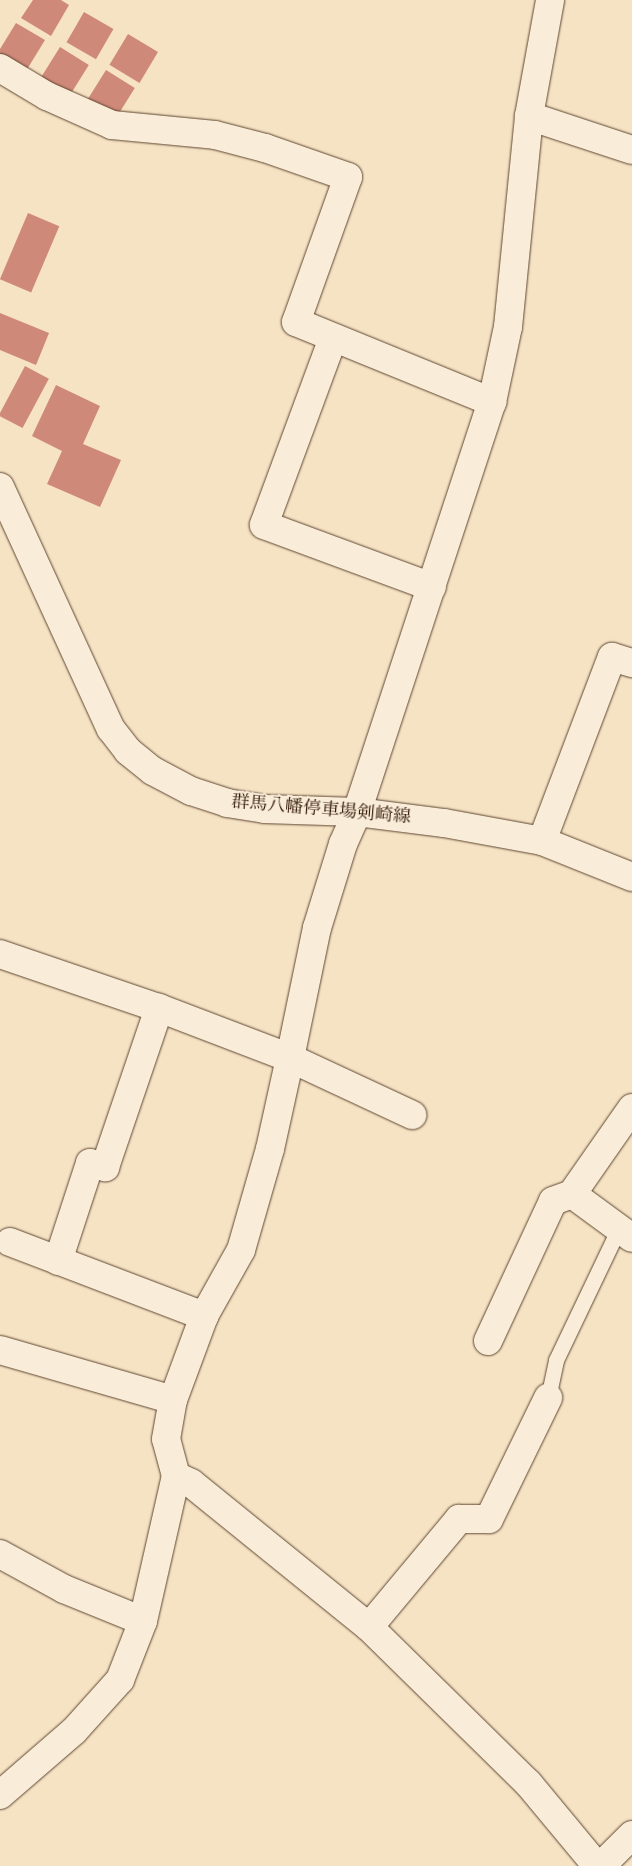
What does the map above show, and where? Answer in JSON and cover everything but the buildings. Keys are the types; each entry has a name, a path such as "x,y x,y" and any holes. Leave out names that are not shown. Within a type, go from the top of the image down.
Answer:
{"street":[{"path":"0,1795 74,1731 120,1680 143,1621 176,1476 166,1439 173,1400 204,1316 241,1250 270,1150 317,928 343,844 357,812 492,402 508,327 529,116 550,0"},
{"path":"0,68 47,96 112,125 215,135 265,148 348,177 296,322 492,402"},
{"path":"529,116 632,150"},
{"path":"333,338 264,525 432,587"},
{"name":"群馬八幡停車場剣崎線","path":"0,487 97,702 128,751 153,771 191,791 227,803 264,809 357,812 463,826 542,841 632,877"},
{"path":"542,841 612,657 632,663"},
{"path":"0,954 159,1008 290,1058 412,1115"},
{"path":"58,1260 90,1163 106,1167 159,1008"},
{"path":"488,1341 552,1201 572,1194 632,1108"},
{"path":"572,1194 625,1234"},
{"path":"10,1242 204,1316"},
{"path":"0,1350 173,1400"},
{"path":"369,1627 459,1518 489,1519 548,1398"},
{"path":"176,1476 191,1484 369,1627 528,1783 597,1866"},
{"path":"0,1554 64,1589 143,1621"},
{"path":"601,1866 632,1835"}],"lane":[{"path":"548,1398 556,1360 625,1234"}]}
